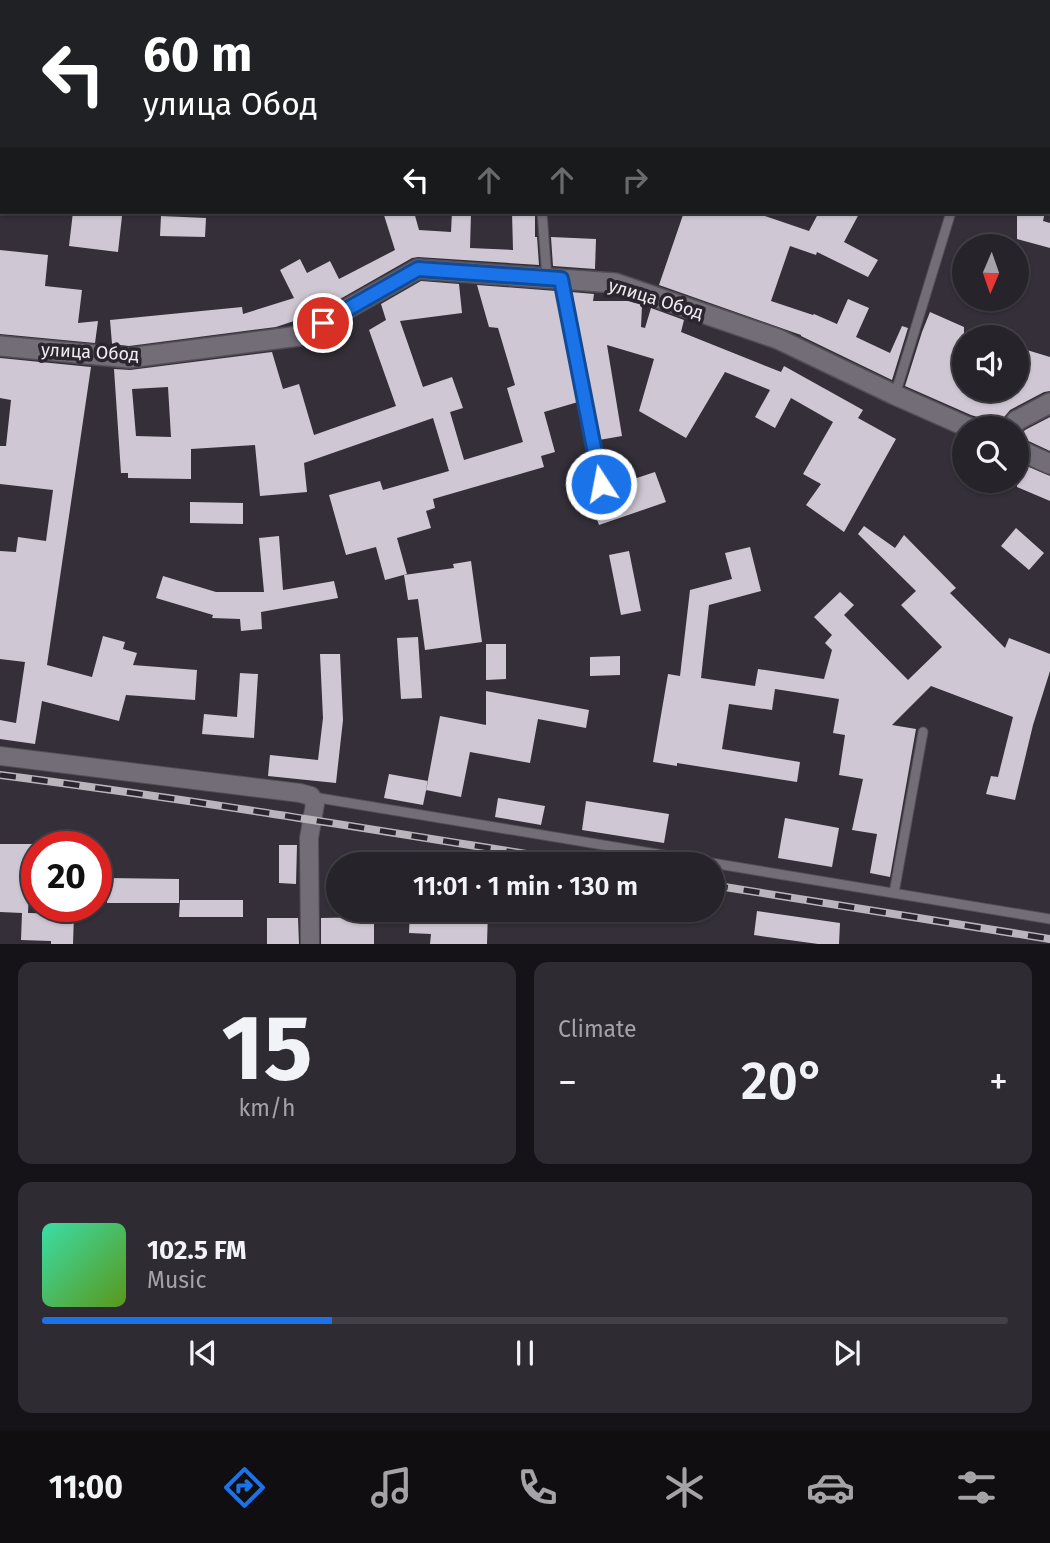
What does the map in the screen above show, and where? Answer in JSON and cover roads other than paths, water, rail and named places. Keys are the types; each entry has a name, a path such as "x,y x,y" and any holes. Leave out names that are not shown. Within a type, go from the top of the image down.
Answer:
{"street":[{"name":"улица Обод","path":"0,346 128,358 299,336 418,269 615,282 778,340 952,420"},
{"path":"1025,416 1050,403"},
{"path":"1029,454 1050,464"},
{"path":"0,756 311,796 314,804 309,838 310,944"}],"lane":[{"path":"542,214 554,279 601,484"},
{"path":"894,395 950,214"},
{"path":"894,893 923,732"},
{"path":"311,796 1050,919"}],"railway":[{"path":"0,775 221,806 513,852"},
{"path":"725,887 1050,939"}]}
